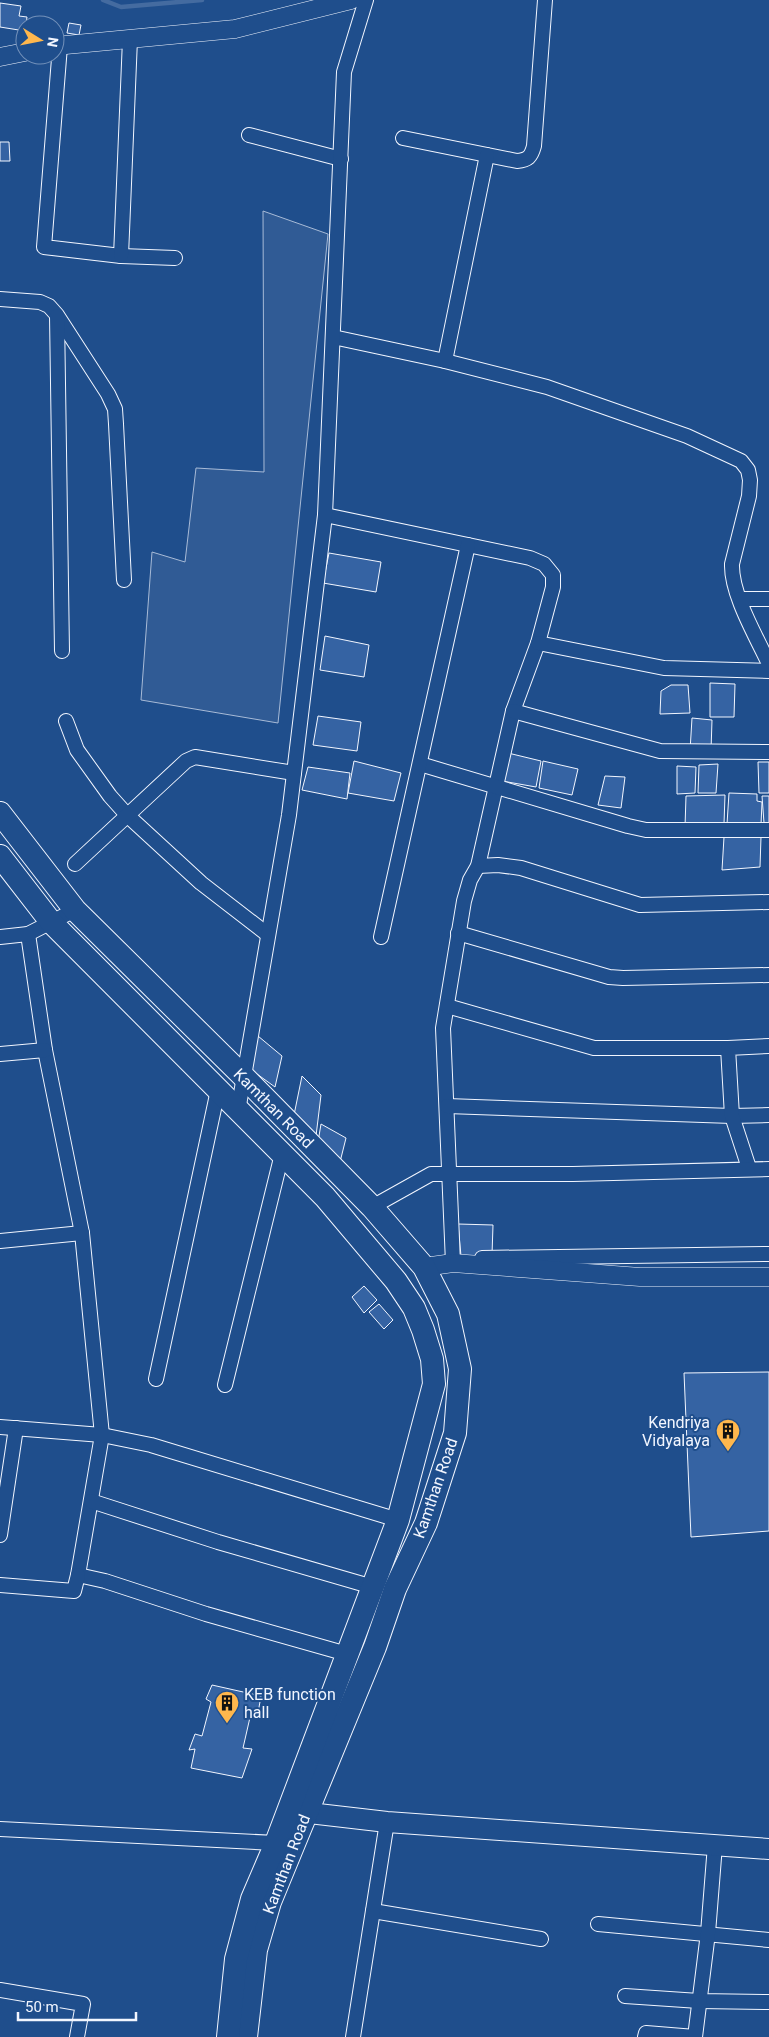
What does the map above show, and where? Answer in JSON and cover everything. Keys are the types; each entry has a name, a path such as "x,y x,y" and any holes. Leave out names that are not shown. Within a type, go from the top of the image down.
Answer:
{"main road":[{"name":"Kamthan Road","path":"1,816 75,910 372,1207 424,1267 448,1314 460,1369 455,1433 426,1523 395,1589 375,1647 297,1812 276,1843 252,1898 236,1959 228,2037"},
{"name":"Kamthan Road","path":"0,856 51,922 325,1197 396,1281 414,1308 432,1359 434,1384 398,1520 347,1654 256,1950 246,2037"},
{"path":"423,1330 448,1314"},
{"path":"297,1812 387,1822 769,1849"}],"street":[{"path":"65,45 235,29 351,0"},
{"path":"238,1111 289,815 325,515 344,72 366,0"},
{"path":"403,138 517,161 527,160 534,146 544,0"},
{"path":"121,256 130,39"},
{"path":"0,56 15,54"},
{"path":"57,65 44,247 121,256 175,258"},
{"path":"248,136 341,159"},
{"path":"445,361 487,155"},
{"path":"0,299 40,302 49,306 58,315 108,394 115,409 124,580"},
{"path":"58,315 62,651"},
{"path":"334,337 445,361 572,394 687,436 741,461 748,470 750,480 749,496 732,564 732,575 750,624 769,664"},
{"path":"325,515 530,558 544,564 553,575 553,587 538,643 513,711 478,866 470,880 458,933 443,1028 453,1261"},
{"path":"381,937 468,545"},
{"path":"740,599 769,599"},
{"path":"538,643 649,667 769,671"},
{"path":"513,711 660,751 769,752"},
{"path":"66,721 77,750 110,796 127,815 201,883 267,934"},
{"path":"75,864 186,762 195,757 294,773"},
{"path":"420,764 646,830 769,830"},
{"path":"478,866 498,865 522,868 640,905 769,902"},
{"path":"0,937 28,934 75,910"},
{"path":"458,933 609,976 623,978 769,975"},
{"path":"0,1585 74,1591 102,1435 82,1233 45,1050 28,934"},
{"path":"447,1006 594,1048 728,1048 769,1046"},
{"path":"728,1048 732,1116 749,1168"},
{"path":"0,1054 45,1050"},
{"path":"156,1380 218,1090"},
{"path":"447,1106 732,1116 769,1115"},
{"path":"225,1385 282,1154"},
{"path":"372,1207 431,1174 574,1174 769,1168"},
{"path":"0,1241 82,1233"},
{"path":"424,1267 453,1261 769,1254"},
{"path":"453,1261 640,1277 769,1277"},
{"path":"0,1427 102,1435 151,1444 398,1520"},
{"path":"0,1535 3,1504 16,1428"},
{"path":"91,1501 218,1542 372,1587"},
{"path":"78,1575 105,1581 206,1614 347,1654"},
{"path":"353,2037 387,1822"},
{"path":"0,1829 276,1843"},
{"path":"645,2037 646,2033 695,2037 708,1933 715,1845"},
{"path":"373,1911 541,1938"},
{"path":"598,1924 769,1940"},
{"path":"0,1990 83,2004 78,2037"},
{"path":"625,1996 699,2001 769,2002"}],"shaded area":[{"path":"263,211 328,234 278,723 141,700 152,552 185,562 196,468 264,472"}],"building":[{"path":"0,3 21,6 19,15 15,15 15,29 0,27"},
{"path":"69,23 81,25 79,35 67,33"},
{"path":"0,142 9,142 10,161 0,161"},
{"path":"329,553 381,562 376,592 323,583"},
{"path":"325,636 369,645 364,677 320,670"},
{"path":"710,683 735,684 734,717 710,717"},
{"path":"671,685 688,685 690,713 660,714 661,691"},
{"path":"318,716 361,722 357,751 313,745"},
{"path":"692,718 712,720 711,751 690,751"},
{"path":"508,753 541,761 536,787 502,781"},
{"path":"354,761 401,773 394,801 348,793"},
{"path":"543,761 578,769 572,795 539,788"},
{"path":"758,762 769,762 769,793 759,793"},
{"path":"718,764 716,793 698,793 699,765"},
{"path":"677,766 696,767 695,793 677,794"},
{"path":"308,767 350,773 347,799 302,790"},
{"path":"605,776 625,777 621,808 598,805"},
{"path":"729,793 757,794 757,801 762,802 761,825 727,824"},
{"path":"725,795 724,824 685,827 686,796"},
{"path":"762,796 769,796 769,823 764,823"},
{"path":"724,837 761,837 760,867 722,870"},
{"path":"258,1036 282,1056 275,1087 250,1069"},
{"path":"302,1076 321,1095 316,1136 294,1115"},
{"path":"321,1124 346,1138 340,1162 318,1142"},
{"path":"458,1224 493,1225 492,1255 461,1256"},
{"path":"364,1286 377,1300 364,1313 352,1297"},
{"path":"379,1304 393,1320 384,1329 369,1312"},
{"name":"Kendriya Vidyalaya","path":"769,1372 769,1531 691,1537 684,1373"},
{"name":"KEB function hall","path":"212,1685 261,1696 258,1713 251,1713 243,1748 252,1749 242,1778 191,1768 195,1749 189,1750 195,1734 202,1736 211,1702 206,1699"}],"waterway":[{"path":"103,0 121,7 202,0"}],"place":[{"name":"Kendriya Vidyalaya","path":"728,1452"},
{"name":"KEB function hall","path":"227,1724"}]}
